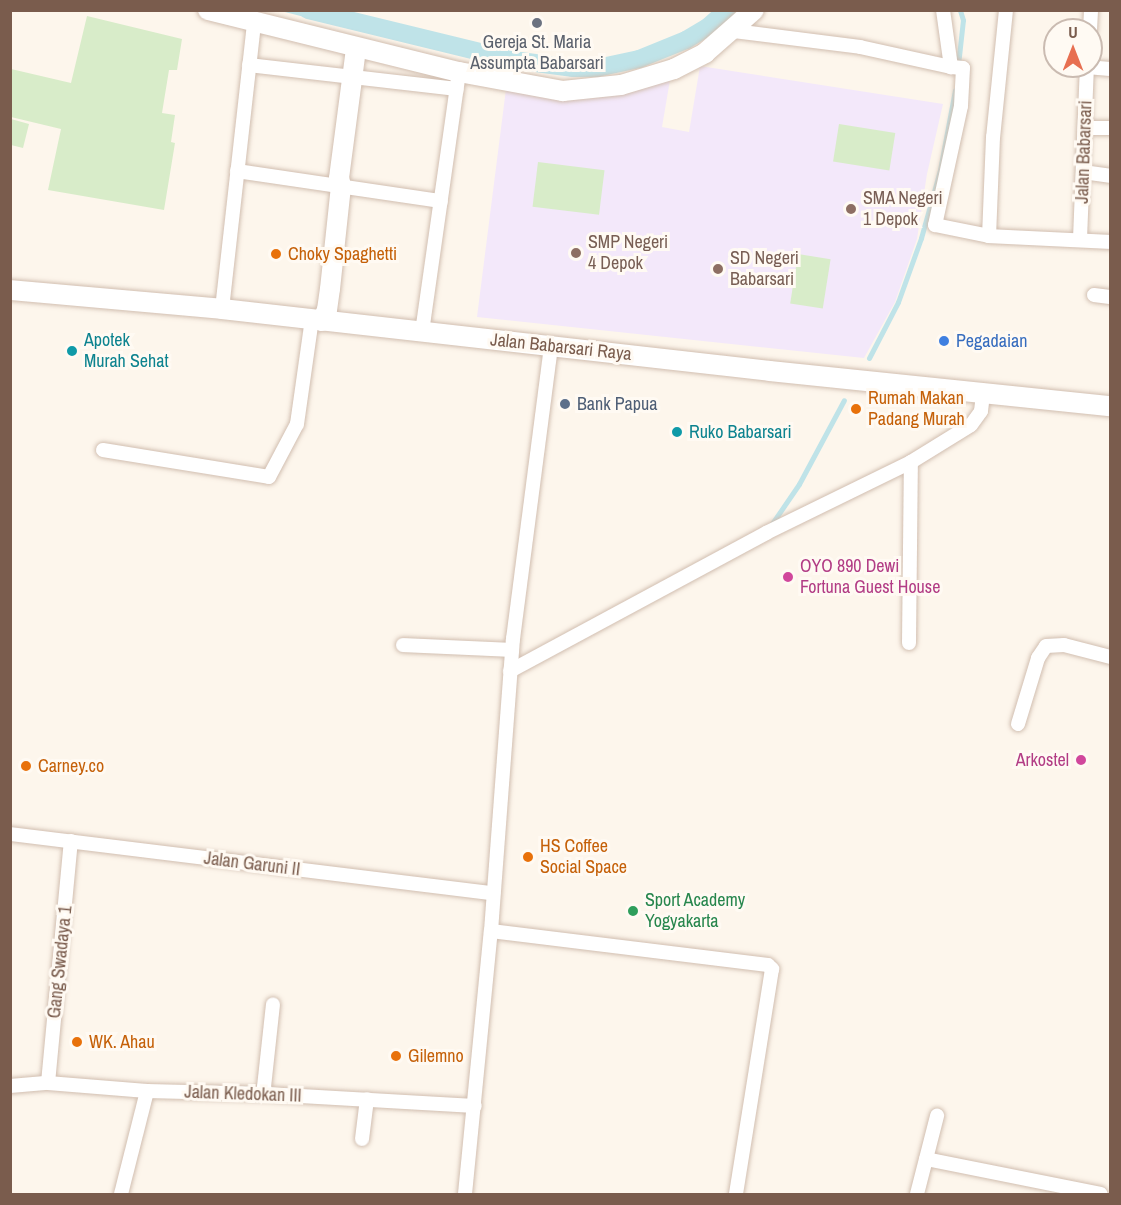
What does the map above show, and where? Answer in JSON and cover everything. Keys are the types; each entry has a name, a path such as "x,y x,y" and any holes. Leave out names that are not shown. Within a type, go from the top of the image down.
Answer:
{"street":[{"path":"208,10 356,48 458,80"},
{"path":"249,65 352,76 458,80 545,89 602,88 640,81 674,69 705,53 734,31 753,10"},
{"path":"943,10 951,68"},
{"path":"989,236 993,137 1006,10"},
{"path":"222,309 254,22"},
{"path":"734,31 860,47 951,68 963,68 961,106 935,225 989,236 1110,242"},
{"path":"102,450 269,477 297,424 320,309 356,48"},
{"name":"Jalan Babarsari","path":"1080,239 1087,78"},
{"path":"422,332 458,80"},
{"path":"1085,128 1110,128"},
{"path":"237,171 338,183 441,201"},
{"path":"1083,172 1110,176"},
{"name":"Jalan Babarsari Raya","path":"10,290 222,309 983,394 1110,406"},
{"path":"1094,295 1110,297"},
{"path":"465,1194 491,931 512,650 551,346"},
{"path":"510,671 766,533 911,462 971,425 981,411 983,394"},
{"path":"909,644 911,462"},
{"path":"403,645 512,650"},
{"path":"1018,724 1038,658 1046,646 1064,645 1110,657"},
{"name":"Jalan Garuni II","path":"10,834 493,893"},
{"name":"Gang Swadaya 1","path":"48,1083 71,841"},
{"path":"491,931 768,965 772,969 736,1194"},
{"path":"266,1094 264,1087 273,1004"},
{"name":"Jalan Kledokan III","path":"10,1086 48,1083 147,1091 266,1094 475,1106"},
{"path":"121,1194 147,1091"},
{"path":"362,1139 366,1099"},
{"path":"917,1194 937,1116"},
{"path":"926,1159 1066,1191 1101,1194"}],"shaded area":[{"path":"700,66 943,104 927,174 917,239 895,302 864,358 477,317 506,89 670,80 662,127 689,132"}],"green space":[{"path":"87,16 182,39 177,70 169,70 162,113 175,115 171,142 175,143 164,210 48,190 61,129 11,117 11,69 71,83"},
{"path":"11,119 29,124 23,148 11,145"},
{"path":"839,124 895,133 889,170 833,162"},
{"path":"538,162 605,170 599,215 533,207"},
{"path":"798,254 831,259 823,309 790,303"}],"water":[{"path":"327,10 324,22 281,11"}],"waterway":[{"path":"308,10 513,60 573,68 597,68 639,59 686,40 708,27 727,10"},
{"path":"958,65 963,20 960,10"},
{"path":"869,358 898,302 921,238 940,170 955,90"},
{"path":"769,528 799,484 844,400"}],"place":[{"name":"Gereja St. Maria Assumpta Babarsari","path":"537,23"},
{"name":"SMA Negeri 1 Depok","path":"851,209"},
{"name":"SMP Negeri 4 Depok","path":"576,253"},
{"name":"Choky Spaghetti","path":"276,254"},
{"name":"SD Negeri Babarsari","path":"718,269"},
{"name":"Pegadaian","path":"944,341"},
{"name":"Apotek Murah Sehat","path":"72,351"},
{"name":"Bank Papua","path":"565,404"},
{"name":"Rumah Makan Padang Murah","path":"856,409"},
{"name":"Ruko Babarsari","path":"677,432"},
{"name":"OYO 890 Dewi Fortuna Guest House","path":"788,577"},
{"name":"Arkostel","path":"1081,760"},
{"name":"Carney.co","path":"26,766"},
{"name":"HS Coffee Social Space","path":"528,857"},
{"name":"Sport Academy Yogyakarta","path":"633,911"},
{"name":"WK. Ahau","path":"77,1042"},
{"name":"Gilemno","path":"396,1056"}]}
